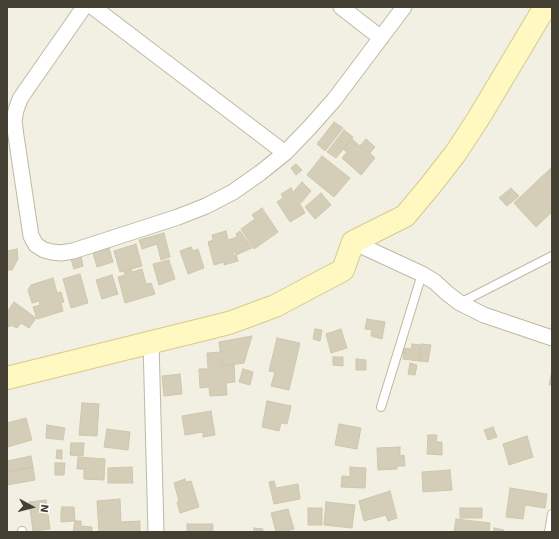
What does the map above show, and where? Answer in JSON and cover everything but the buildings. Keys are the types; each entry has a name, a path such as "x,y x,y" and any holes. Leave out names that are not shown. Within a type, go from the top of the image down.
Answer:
{"street":[{"path":"84,7 20,99 14,121 31,236 36,245 44,250 52,252 61,253 73,251 178,217 206,206 233,192 285,153 310,127 334,100 404,7"},
{"path":"93,7 285,153"},
{"path":"340,7 382,38"},
{"path":"7,378 229,323 275,306 343,270 353,242 405,216 455,154 545,7"},
{"path":"353,242 422,274 435,282 460,303 484,315 552,338"},
{"path":"151,342 156,532"}],"lane":[{"path":"460,303 552,256"},
{"path":"381,407 422,274"},
{"path":"549,532 552,514"}]}
